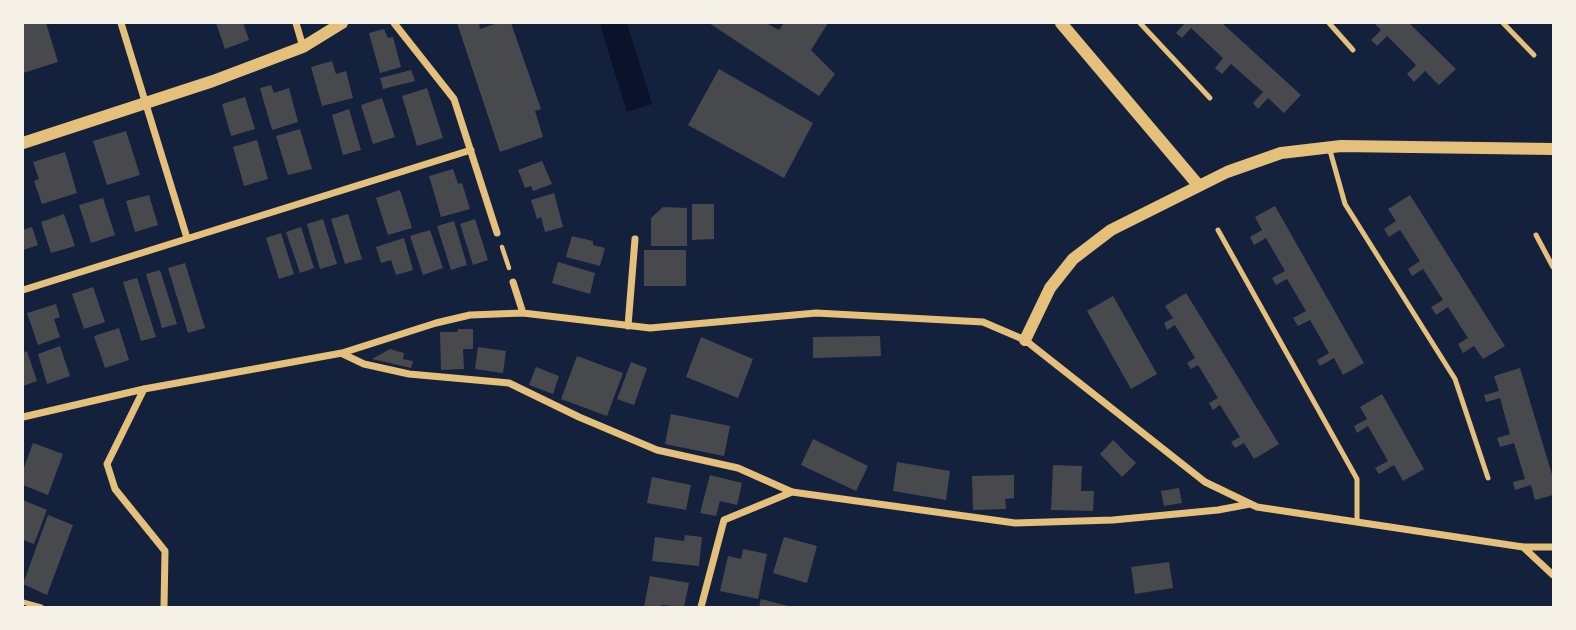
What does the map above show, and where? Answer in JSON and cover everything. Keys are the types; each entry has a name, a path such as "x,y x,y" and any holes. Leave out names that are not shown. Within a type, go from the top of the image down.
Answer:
{"street":[{"path":"121,23 187,238"},
{"path":"296,23 303,47"},
{"path":"23,143 213,81 303,47 342,23"},
{"path":"394,23 454,99 497,233"},
{"path":"1061,23 1199,186"},
{"path":"1025,340 1050,288 1073,259 1111,230 1227,172 1280,153 1329,147 1553,149"},
{"path":"23,290 471,150"},
{"path":"628,326 635,239"},
{"path":"513,282 523,313"},
{"path":"23,417 144,389 342,353 470,315 523,313 650,328 816,313 983,322 1025,340 1205,482 1257,507 1523,547 1553,547"},
{"path":"342,353 364,364 409,374 509,383 579,417 657,450 738,468 792,492 1015,523 1113,520 1218,510 1250,504"},
{"path":"144,389 107,464 115,489 165,551 164,607"},
{"path":"701,607 724,520 792,492"},
{"path":"1523,547 1553,575"}],"lane":[{"path":"1140,23 1210,98"},
{"path":"1329,23 1353,50"},
{"path":"1503,23 1534,55"},
{"path":"1329,147 1345,204 1455,380 1488,478"},
{"path":"1218,230 1357,479 1357,522"},
{"path":"1536,235 1553,267"},
{"path":"23,602 41,607"}],"path":[{"path":"497,233 513,282"}],"water":[{"path":"627,23 652,104 627,112 600,25"}],"building":[{"path":"23,23 46,23 58,62 23,73"},
{"path":"216,23 243,23 249,40 225,49"},
{"path":"457,23 479,23 480,29 498,23 511,23 541,109 535,111 543,137 500,152"},
{"path":"709,23 766,23 779,30 784,23 828,23 811,50 835,74 819,96"},
{"path":"1185,23 1222,23 1301,95 1284,113 1268,98 1258,109 1253,103 1263,92 1231,64 1222,74 1215,68 1223,58 1191,28 1182,38 1176,33"},
{"path":"1374,23 1409,23 1456,69 1439,85 1425,71 1414,82 1407,74 1416,65 1387,36 1377,46 1371,40 1381,30"},
{"path":"384,29 388,38 393,37 401,67 380,73 369,33"},
{"path":"332,61 336,74 346,71 353,98 322,106 311,67"},
{"path":"719,69 813,123 784,178 688,125"},
{"path":"411,70 415,81 383,89 380,78"},
{"path":"271,85 274,93 289,88 298,122 272,130 260,88"},
{"path":"427,88 443,138 417,146 402,96"},
{"path":"245,97 255,129 231,136 222,104"},
{"path":"382,98 395,137 373,144 361,105"},
{"path":"349,109 361,150 343,155 332,115"},
{"path":"300,129 312,169 288,175 276,136"},
{"path":"126,131 140,175 107,185 93,141"},
{"path":"257,140 268,179 244,186 233,147"},
{"path":"65,152 77,193 42,204 34,181 39,179 33,162"},
{"path":"542,161 552,184 533,191 531,186 525,188 518,170"},
{"path":"453,169 458,184 462,183 470,209 441,217 429,176"},
{"path":"400,190 412,228 388,235 376,198"},
{"path":"554,193 563,227 545,232 541,217 537,219 531,200"},
{"path":"149,195 158,225 135,232 126,201"},
{"path":"1410,195 1505,346 1483,359 1474,346 1463,353 1458,344 1468,338 1448,307 1436,315 1431,307 1443,300 1423,269 1412,276 1408,269 1420,261 1400,230 1389,237 1384,229 1396,221 1388,209"},
{"path":"103,198 115,235 91,243 79,205"},
{"path":"692,204 714,204 714,239 692,240"},
{"path":"1275,206 1364,363 1343,375 1334,358 1320,366 1317,360 1329,353 1310,320 1298,326 1293,318 1306,311 1287,279 1276,285 1272,278 1285,271 1266,238 1254,245 1250,237 1262,230 1255,217"},
{"path":"663,207 687,208 687,246 651,246 651,218"},
{"path":"64,214 75,246 51,253 41,222"},
{"path":"348,214 362,259 345,264 331,219"},
{"path":"323,219 337,264 320,269 307,224"},
{"path":"475,219 488,260 473,265 460,224"},
{"path":"454,221 467,265 451,270 437,226"},
{"path":"32,227 38,245 23,250 23,230"},
{"path":"301,227 314,268 300,273 286,232"},
{"path":"430,230 443,268 423,275 410,236"},
{"path":"281,233 294,274 279,279 266,238"},
{"path":"572,236 593,241 593,245 605,248 600,266 566,257"},
{"path":"404,238 413,270 396,275 391,260 381,263 376,247"},
{"path":"644,250 686,250 686,286 644,286"},
{"path":"558,262 595,273 590,294 552,283"},
{"path":"185,263 205,328 188,333 168,268"},
{"path":"160,270 177,324 162,328 146,274"},
{"path":"137,278 156,337 141,341 123,282"},
{"path":"93,287 105,322 84,329 72,294"},
{"path":"1186,293 1279,444 1254,459 1244,443 1235,448 1231,442 1240,437 1220,405 1213,410 1209,403 1218,398 1198,365 1191,369 1187,363 1195,358 1175,325 1167,330 1164,323 1173,318 1165,306"},
{"path":"1113,296 1157,374 1131,389 1087,311"},
{"path":"56,304 60,317 54,319 60,337 38,345 27,313"},
{"path":"119,328 129,360 105,368 94,336"},
{"path":"458,329 473,329 473,349 463,349 464,369 441,370 440,332 457,332"},
{"path":"880,336 881,356 813,358 813,337"},
{"path":"701,337 753,359 738,398 686,377"},
{"path":"60,346 70,376 47,384 38,354"},
{"path":"478,347 506,351 503,373 475,369"},
{"path":"390,349 404,353 403,359 413,361 411,368 372,359"},
{"path":"27,351 37,381 23,386 23,353"},
{"path":"577,356 623,373 607,416 561,399"},
{"path":"631,362 647,368 634,405 617,399"},
{"path":"536,367 559,376 553,394 529,385"},
{"path":"1520,368 1553,478 1553,495 1535,500 1531,485 1515,490 1513,482 1525,479 1514,443 1500,447 1497,438 1510,434 1500,398 1486,402 1484,395 1499,391 1494,376"},
{"path":"1382,394 1424,469 1403,481 1394,465 1379,474 1375,468 1388,461 1368,426 1357,433 1354,426 1367,419 1360,407"},
{"path":"671,414 730,426 724,456 665,444"},
{"path":"813,439 868,466 856,491 801,465"},
{"path":"1113,440 1136,463 1122,477 1100,454"},
{"path":"33,443 63,454 48,495 23,485 23,470"},
{"path":"897,462 950,471 946,500 893,491"},
{"path":"1053,465 1082,466 1081,491 1094,491 1093,511 1051,510"},
{"path":"710,475 742,483 737,505 720,501 716,516 700,513"},
{"path":"1014,475 1014,498 1005,499 1006,509 973,510 972,476"},
{"path":"652,477 691,485 686,510 647,503"},
{"path":"1179,488 1182,503 1164,506 1161,491"},
{"path":"23,500 47,510 34,544 23,540"},
{"path":"48,515 73,525 47,595 23,584"},
{"path":"685,535 702,537 699,566 652,561 655,537 684,541"},
{"path":"784,537 817,546 807,583 773,573"},
{"path":"743,549 767,554 758,599 720,591 728,556 741,559"},
{"path":"1169,562 1173,588 1135,594 1131,567"},
{"path":"650,576 689,583 684,607 644,607"},
{"path":"761,599 788,606 788,607 759,607"}]}
